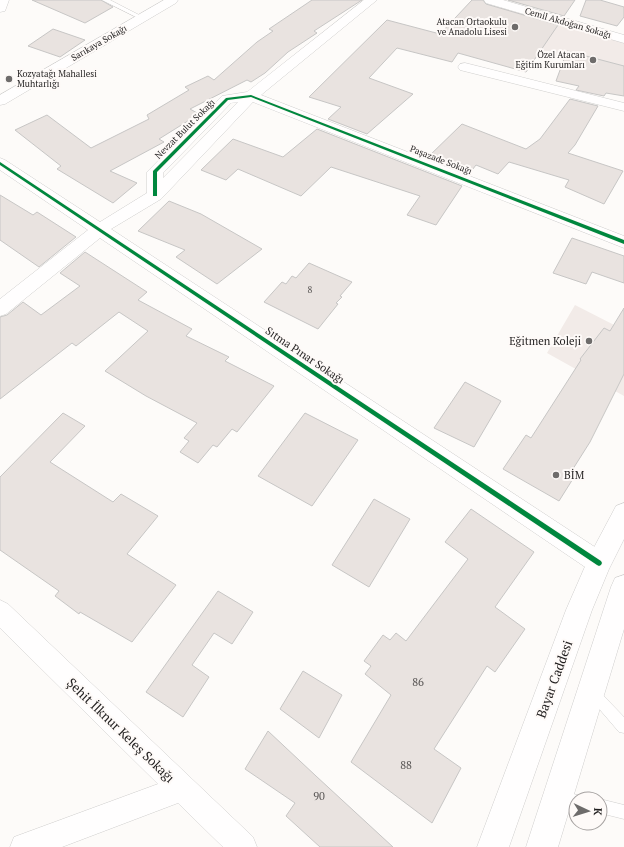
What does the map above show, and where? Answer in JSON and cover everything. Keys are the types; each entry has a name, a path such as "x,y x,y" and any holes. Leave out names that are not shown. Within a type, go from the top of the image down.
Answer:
{"main road":[{"path":"0,8 3,0"},
{"name":"Bayar Caddesi","path":"493,847 579,610 599,563 624,514"},
{"path":"542,847 567,799 591,690 624,587"}],"street":[{"name":"Sarıkaya Sokağı","path":"2,99 172,0"},
{"path":"251,96 371,0"},
{"name":"Cemil Akdoğan Sokağı","path":"490,0 624,39"},
{"path":"466,67 624,107"},
{"name":"Nevzat Bulut Sokağı","path":"0,309 100,229 155,195 154,172 227,99 251,96"},
{"name":"Paşazade Sokağı","path":"251,96 624,242"},
{"name":"Sıtma Pınar Sokağı","path":"0,164 100,229 599,563"},
{"name":"Şehit İlknur Keleş Sokağı","path":"0,612 181,789 243,847"},
{"path":"24,847 181,789"}],"lane":[{"path":"105,0 142,18"},
{"path":"591,690 624,727"},
{"path":"608,808 624,812"}],"shaded area":[{"name":"Özel Atacan Eğitim Kurumları","path":"503,7 624,42 624,78 478,36"},
{"name":"Eğitmen Koleji","path":"575,305 624,330 624,396 547,353"}],"building":[{"path":"32,0 101,0 113,7 85,23"},
{"path":"312,0 362,0 314,31 317,33 288,52 265,73 251,82 247,80 190,109 199,114 159,139 164,142 110,171 137,183 113,203 57,169 61,166 15,130 47,115 91,148 149,119 147,115 189,90 185,87 208,76 214,80 257,42 273,31 269,29"},
{"path":"472,0 483,0 486,4 558,25 526,72 458,53 452,62 397,48 369,78 413,94 367,134 328,119 341,107 309,97 387,20 440,34"},
{"path":"508,0 575,0 564,16"},
{"path":"586,0 600,0 624,7 624,17 617,26 580,16"},
{"path":"53,29 85,40 60,57 28,46"},
{"path":"567,51 624,66 624,96 606,93 604,96 576,90 579,86 556,81"},
{"path":"570,99 598,106 575,145 568,153 623,171 604,204 565,187 569,180 509,162 498,174 476,165 469,174 427,158 462,124 526,149 540,139"},
{"path":"317,129 462,186 436,225 407,215 420,196 331,167 301,196 238,169 226,180 201,170 233,139 283,157"},
{"path":"0,195 33,215 37,212 76,237 39,267 0,240"},
{"path":"169,201 201,214 262,249 217,284 176,257 185,250 138,231"},
{"path":"572,238 624,256 624,283 592,272 586,284 553,273"},
{"path":"85,252 147,292 138,300 192,329 186,336 229,357 225,361 274,386 237,432 232,429 217,447 213,445 198,463 180,452 189,441 184,438 197,423 146,396 105,371 148,331 119,312 76,346 72,343 0,399 0,317 7,315 23,302 41,315 80,286 60,273"},
{"path":"309,263 352,282 340,296 342,297 336,303 338,304 318,329 264,302 282,282 286,284 292,276 296,278"},
{"path":"624,308 624,374 590,442 571,472 576,474 559,501 503,469 526,435 531,438 581,360 580,359 604,328 610,331"},
{"path":"465,382 501,401 474,447 434,428"},
{"path":"63,413 85,426 50,462 113,502 121,494 158,516 127,554 176,585 132,642 80,612 79,614 55,596 59,591 0,550 0,477"},
{"path":"305,413 358,440 312,506 258,476"},
{"path":"374,499 410,519 369,587 332,565"},
{"path":"471,509 534,552 495,607 525,629 495,672 487,666 434,749 461,768 432,823 351,762 391,695 365,674 371,666 364,661 383,635 390,640 396,633 406,641 468,559 445,542"},
{"path":"218,591 253,612 232,644 214,633 192,665 209,677 183,717 146,692"},
{"path":"303,671 342,695 319,738 280,709"},
{"path":"268,731 393,847 320,847 286,816 295,803 245,769"}],"cycle path":[{"path":"155,195 155,172 227,99 251,96 624,242"},
{"path":"0,163 599,563"}],"place":[{"name":"Atacan Ortaokulu ve Anadolu Lisesi","path":"515,27"},
{"name":"Özel Atacan Eğitim Kurumları","path":"593,60"},
{"name":"Kozyatağı Mahallesi Muhtarlığı","path":"9,79"},
{"name":"Eğitmen Koleji","path":"589,341"},
{"name":"BİM","path":"556,475"}]}
